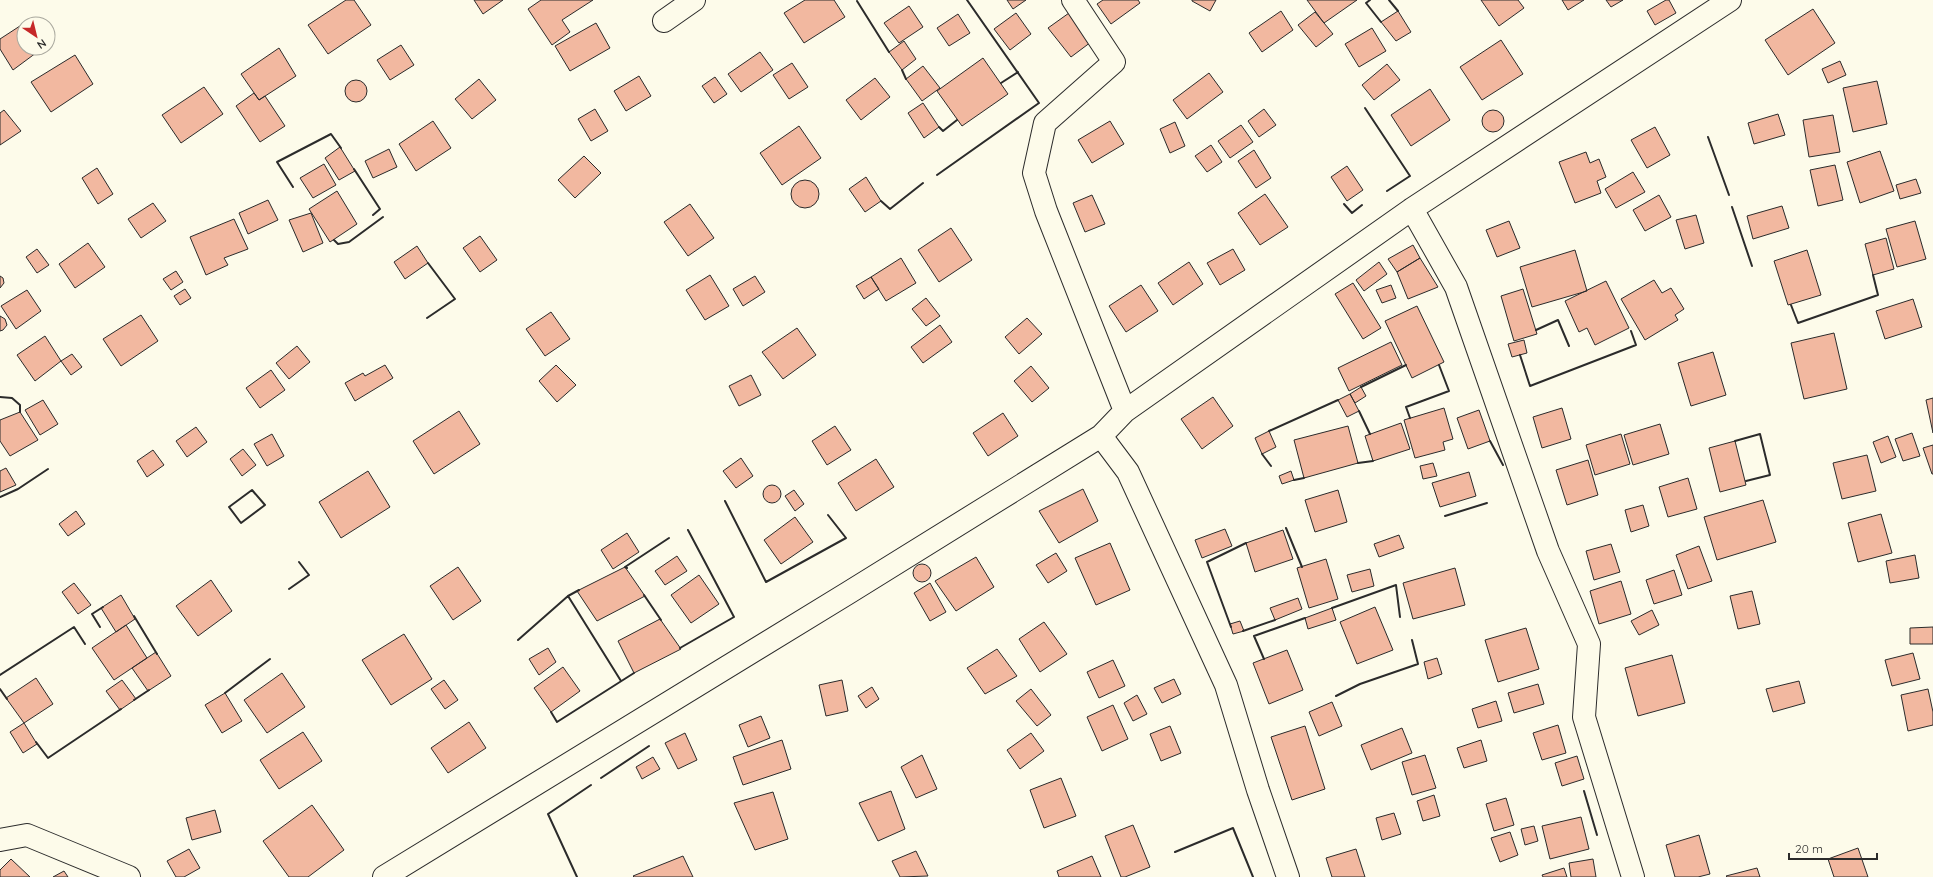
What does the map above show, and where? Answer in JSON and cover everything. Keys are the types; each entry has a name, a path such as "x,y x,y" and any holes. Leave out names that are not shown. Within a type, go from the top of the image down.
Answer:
{"street":[{"path":"664,21 694,0"},
{"path":"1073,0 1114,62 1045,123 1034,173 1046,211 1125,411"},
{"path":"384,877 848,593 1100,436 1125,411 1412,209 1730,0"},
{"path":"1412,209 1456,287 1548,551 1589,644 1584,717 1633,877"},
{"path":"1100,436 1128,472 1226,685 1258,790 1288,877"},
{"path":"0,840 27,835 129,877"}],"building":[{"path":"346,0 354,0 371,25 328,54 308,25"},
{"path":"474,0 503,0 483,14"},
{"path":"541,0 593,0 562,20 570,32 552,45 528,9"},
{"path":"805,0 834,0 845,17 804,43 784,13"},
{"path":"1007,0 1026,0 1013,9"},
{"path":"1103,0 1138,0 1140,3 1111,24 1097,4"},
{"path":"1192,0 1216,0 1210,11"},
{"path":"1307,0 1357,0 1324,23"},
{"path":"1481,0 1518,0 1524,8 1499,26"},
{"path":"1562,0 1584,0 1568,10"},
{"path":"1606,0 1623,0 1611,7"},
{"path":"1666,0 1669,0 1676,13 1655,25 1647,11"},
{"path":"909,6 923,27 899,43 884,23"},
{"path":"1813,9 1835,43 1788,75 1765,40"},
{"path":"1281,11 1293,30 1262,52 1249,33"},
{"path":"1398,11 1411,32 1396,41 1381,22"},
{"path":"1315,12 1333,34 1316,47 1298,25"},
{"path":"1016,13 1031,34 1010,50 994,29"},
{"path":"1069,13 1091,42 1071,57 1048,28"},
{"path":"958,14 970,33 949,46 937,28"},
{"path":"596,23 610,48 570,71 555,46"},
{"path":"1372,28 1386,51 1359,67 1345,44"},
{"path":"16,29 16,56 32,56 13,70 0,49 0,39"},
{"path":"1501,40 1523,74 1482,100 1460,67"},
{"path":"904,41 916,59 902,70 889,52"},
{"path":"401,45 414,65 390,80 377,60"},
{"path":"279,48 296,76 259,100 241,74"},
{"path":"760,52 773,70 741,92 728,74"},
{"path":"75,55 93,84 51,112 31,82"},
{"path":"983,58 1008,94 962,126 937,91"},
{"path":"1840,61 1846,75 1828,83 1822,69"},
{"path":"792,63 808,87 789,99 773,75"},
{"path":"1387,64 1400,80 1374,100 1362,85"},
{"path":"923,66 940,88 922,101 906,79"},
{"path":"1209,73 1223,92 1187,119 1173,100"},
{"path":"639,76 651,96 626,111 614,91"},
{"path":"715,77 727,94 714,103 702,86"},
{"path":"875,78 890,97 861,120 846,100"},
{"path":"479,79 496,100 472,119 455,99"},
{"path":"356,80 364,83 367,91 364,99 356,102 348,99 345,91 348,83"},
{"path":"1877,81 1887,124 1853,132 1843,88"},
{"path":"204,87 223,114 181,143 162,115"},
{"path":"1430,89 1450,120 1411,146 1391,115"},
{"path":"254,93 259,100 265,96 285,126 260,142 236,106"},
{"path":"923,103 939,127 924,138 908,113"},
{"path":"595,109 608,131 591,141 578,119"},
{"path":"1264,109 1276,125 1259,137 1248,121"},
{"path":"4,110 21,131 0,145 0,113"},
{"path":"1493,110 1501,113 1504,121 1501,129 1493,132 1485,129 1482,121 1485,113"},
{"path":"1778,114 1785,135 1754,144 1748,123"},
{"path":"1833,115 1840,152 1809,157 1803,120"},
{"path":"433,121 451,148 416,171 399,144"},
{"path":"1110,121 1124,144 1092,163 1078,140"},
{"path":"1175,122 1185,146 1170,153 1160,129"},
{"path":"1241,125 1253,142 1230,158 1218,141"},
{"path":"799,126 821,158 782,185 760,153"},
{"path":"1655,127 1670,155 1647,168 1631,140"},
{"path":"1211,145 1222,162 1207,172 1195,156"},
{"path":"340,147 355,171 339,180 325,158"},
{"path":"389,149 397,167 373,178 365,161"},
{"path":"1254,150 1271,178 1256,188 1238,161"},
{"path":"1880,151 1894,191 1860,203 1847,162"},
{"path":"1586,152 1590,163 1599,159 1606,177 1597,181 1601,193 1575,203 1559,162"},
{"path":"584,156 601,173 575,198 558,180"},
{"path":"324,164 336,185 313,198 300,178"},
{"path":"1835,165 1843,200 1818,206 1810,170"},
{"path":"1347,166 1363,190 1347,201 1331,177"},
{"path":"97,168 113,194 98,204 82,178"},
{"path":"1633,172 1645,192 1616,208 1605,189"},
{"path":"866,177 881,201 865,212 849,189"},
{"path":"1916,179 1921,193 1900,199 1896,185"},
{"path":"805,180 815,184 819,194 815,204 805,208 795,204 791,194 795,184"},
{"path":"337,191 357,224 330,242 309,209"},
{"path":"1265,194 1288,227 1260,245 1238,213"},
{"path":"1092,195 1105,224 1085,232 1073,203"},
{"path":"1659,195 1671,217 1645,231 1633,210"},
{"path":"268,200 278,220 248,234 239,213"},
{"path":"153,203 166,221 141,238 128,219"},
{"path":"690,204 714,238 688,256 664,222"},
{"path":"1782,206 1789,228 1753,239 1747,216"},
{"path":"311,213 323,243 303,252 289,220"},
{"path":"1696,215 1704,243 1685,249 1676,220"},
{"path":"234,219 248,249 224,258 228,265 206,275 190,237"},
{"path":"1509,221 1520,248 1497,257 1486,230"},
{"path":"1915,221 1926,259 1897,267 1886,229"},
{"path":"951,228 972,260 939,282 918,250"},
{"path":"480,236 497,260 480,272 463,248"},
{"path":"1886,238 1894,269 1873,275 1865,244"},
{"path":"88,243 105,267 75,288 59,264"},
{"path":"1413,245 1420,258 1397,272 1388,259"},
{"path":"417,246 428,263 405,279 394,262"},
{"path":"37,249 49,265 37,273 26,257"},
{"path":"1233,249 1245,270 1220,285 1207,263"},
{"path":"1575,250 1587,291 1532,307 1520,267"},
{"path":"1807,250 1821,295 1788,305 1774,261"},
{"path":"901,258 916,283 886,301 871,277"},
{"path":"1420,258 1438,287 1408,299 1397,272"},
{"path":"1189,262 1203,284 1173,305 1158,283"},
{"path":"1379,262 1387,274 1364,291 1356,280"},
{"path":"176,271 183,282 171,290 163,279"},
{"path":"710,275 729,306 705,320 686,290"},
{"path":"0,276 3,278 4,283 0,288"},
{"path":"755,276 765,292 743,306 733,289"},
{"path":"871,277 879,289 864,299 856,286"},
{"path":"1654,280 1662,293 1671,288 1684,309 1675,315 1678,320 1645,340 1621,299"},
{"path":"1606,281 1629,328 1595,345 1587,328 1579,332 1565,301"},
{"path":"1353,283 1381,328 1363,339 1335,294"},
{"path":"1141,285 1158,311 1126,332 1109,306"},
{"path":"1391,285 1396,298 1382,303 1376,290"},
{"path":"185,289 191,298 180,305 174,296"},
{"path":"1523,289 1537,334 1514,341 1501,296"},
{"path":"27,290 41,311 16,329 1,306"},
{"path":"926,298 940,316 926,326 912,309"},
{"path":"1913,299 1922,327 1885,339 1876,311"},
{"path":"1417,306 1444,362 1412,378 1385,321"},
{"path":"551,312 570,339 545,356 526,329"},
{"path":"141,315 158,341 121,366 103,339"},
{"path":"0,316 5,319 7,325 0,331"},
{"path":"1027,318 1042,334 1019,354 1005,337"},
{"path":"940,325 952,342 923,363 911,347"},
{"path":"797,328 816,355 783,379 762,352"},
{"path":"1834,333 1847,389 1804,399 1791,343"},
{"path":"45,336 61,361 35,381 17,355"},
{"path":"1524,340 1527,353 1512,357 1508,344"},
{"path":"1391,342 1402,365 1349,391 1338,368"},
{"path":"297,346 310,362 289,379 276,363"},
{"path":"1713,352 1726,395 1691,406 1678,363"},
{"path":"72,354 82,367 71,375 61,361"},
{"path":"385,365 393,378 355,401 345,383 363,373 365,376"},
{"path":"556,365 576,385 557,402 539,381"},
{"path":"1031,366 1049,388 1032,402 1014,381"},
{"path":"271,370 285,390 260,408 246,388"},
{"path":"751,375 761,395 739,406 729,386"},
{"path":"1361,387 1366,396 1355,403 1350,394"},
{"path":"1350,394 1359,411 1347,417 1338,400"},
{"path":"1213,397 1233,426 1202,449 1181,419"},
{"path":"1933,398 1933,433 1926,400"},
{"path":"43,400 58,424 40,435 25,410"},
{"path":"1444,408 1453,439 1443,442 1445,450 1415,458 1404,420"},
{"path":"1562,408 1571,439 1542,448 1533,417"},
{"path":"1479,410 1490,441 1468,449 1457,418"},
{"path":"459,411 480,444 434,474 413,441"},
{"path":"20,412 38,440 10,456 0,441 0,420"},
{"path":"1003,413 1018,436 988,456 973,433"},
{"path":"1401,423 1410,449 1373,461 1365,436"},
{"path":"1660,424 1669,454 1633,465 1624,435"},
{"path":"835,426 851,450 827,465 812,441"},
{"path":"1348,426 1358,463 1304,478 1294,440"},
{"path":"196,427 207,442 187,457 176,441"},
{"path":"1269,431 1276,447 1262,454 1255,438"},
{"path":"1912,433 1920,456 1903,461 1895,439"},
{"path":"272,434 284,456 267,466 254,444"},
{"path":"1621,434 1630,464 1595,475 1586,445"},
{"path":"1888,436 1896,457 1881,463 1873,442"},
{"path":"1735,441 1746,485 1720,492 1709,448"},
{"path":"1933,445 1933,474 1932,474 1923,448"},
{"path":"243,449 256,465 242,476 230,459"},
{"path":"153,450 164,465 147,477 137,461"},
{"path":"1867,455 1876,491 1842,499 1833,463"},
{"path":"741,458 753,476 736,488 723,471"},
{"path":"876,459 894,487 856,511 838,483"},
{"path":"1588,460 1598,495 1567,505 1556,470"},
{"path":"1433,463 1437,476 1423,479 1420,466"},
{"path":"6,468 16,485 0,492 0,471"},
{"path":"368,471 390,507 341,538 319,502"},
{"path":"1291,471 1294,480 1282,484 1279,476"},
{"path":"1469,472 1476,496 1440,507 1432,483"},
{"path":"1688,478 1697,509 1668,517 1659,487"},
{"path":"772,485 776,486 780,490 780,498 776,502 772,503 768,502 764,498 763,494 764,490 768,486"},
{"path":"1083,489 1098,521 1059,543 1039,511"},
{"path":"794,490 804,504 795,511 785,496"},
{"path":"1338,490 1347,522 1315,532 1305,500"},
{"path":"1763,500 1776,542 1717,560 1704,517"},
{"path":"1643,505 1649,526 1631,532 1625,510"},
{"path":"76,511 85,524 68,536 59,524"},
{"path":"1881,514 1892,553 1858,562 1848,523"},
{"path":"795,517 813,542 781,564 764,540"},
{"path":"1225,529 1232,546 1202,558 1195,540"},
{"path":"1283,530 1293,559 1255,572 1246,543"},
{"path":"627,533 639,552 613,569 601,550"},
{"path":"1399,535 1404,548 1379,557 1374,544"},
{"path":"1110,543 1130,590 1096,605 1075,558"},
{"path":"1611,544 1620,572 1594,580 1586,551"},
{"path":"1699,546 1712,581 1688,589 1676,555"},
{"path":"1056,553 1067,571 1048,583 1036,565"},
{"path":"1915,555 1919,578 1890,583 1886,561"},
{"path":"677,556 687,571 665,585 655,571"},
{"path":"976,557 994,587 956,611 935,581"},
{"path":"1326,559 1338,599 1309,608 1297,568"},
{"path":"922,564 928,567 931,573 928,579 922,582 916,579 913,573 916,567"},
{"path":"458,567 481,601 453,620 430,586"},
{"path":"625,567 645,596 597,621 577,591"},
{"path":"1455,568 1465,605 1413,619 1403,583"},
{"path":"1370,569 1374,586 1352,592 1347,575"},
{"path":"1674,570 1682,595 1654,604 1646,580"},
{"path":"699,575 719,604 691,623 671,595"},
{"path":"211,580 232,611 198,636 176,606"},
{"path":"1621,581 1631,614 1599,624 1590,591"},
{"path":"74,583 91,605 78,614 62,592"},
{"path":"930,583 946,612 930,621 914,593"},
{"path":"1752,591 1760,624 1738,629 1730,596"},
{"path":"121,595 135,619 116,632 101,608"},
{"path":"1298,598 1302,609 1275,620 1270,608"},
{"path":"1375,607 1393,650 1357,664 1340,622"},
{"path":"1332,608 1336,620 1308,629 1305,618"},
{"path":"1652,610 1659,625 1639,635 1631,621"},
{"path":"660,619 681,649 634,673 618,641"},
{"path":"1240,621 1244,631 1233,634 1230,624"},
{"path":"1044,622 1067,654 1040,672 1019,639"},
{"path":"126,625 147,658 114,680 92,648"},
{"path":"1933,627 1933,644 1910,644 1910,628"},
{"path":"1526,628 1539,669 1498,682 1485,640"},
{"path":"404,634 432,679 391,705 362,660"},
{"path":"548,648 556,662 539,675 529,659"},
{"path":"997,649 1017,676 985,694 967,668"},
{"path":"1287,650 1303,690 1269,704 1253,663"},
{"path":"156,652 171,676 148,691 132,668"},
{"path":"1913,653 1920,679 1892,686 1885,660"},
{"path":"1672,655 1685,703 1638,716 1625,668"},
{"path":"1437,658 1442,674 1428,679 1424,662"},
{"path":"1113,660 1125,686 1099,698 1087,672"},
{"path":"563,667 580,691 551,712 534,688"},
{"path":"282,673 305,707 267,733 244,700"},
{"path":"36,678 53,704 24,723 6,698"},
{"path":"1174,679 1181,694 1162,703 1154,688"},
{"path":"122,680 136,699 120,710 106,691"},
{"path":"444,680 458,700 445,709 431,689"},
{"path":"842,680 848,711 826,716 819,685"},
{"path":"1799,681 1805,703 1773,712 1766,689"},
{"path":"1538,684 1544,704 1514,713 1508,693"},
{"path":"872,687 879,699 866,708 858,696"},
{"path":"1031,689 1051,715 1037,726 1016,701"},
{"path":"1928,689 1933,712 1933,725 1908,731 1901,695"},
{"path":"225,693 242,721 222,733 205,705"},
{"path":"1137,695 1147,714 1133,721 1124,703"},
{"path":"1496,701 1502,721 1478,728 1472,709"},
{"path":"1332,702 1342,726 1319,736 1309,712"},
{"path":"1113,705 1128,739 1102,751 1087,717"},
{"path":"761,716 770,738 748,747 739,725"},
{"path":"469,722 486,748 448,773 431,748"},
{"path":"24,723 37,744 23,753 10,732"},
{"path":"1558,725 1566,753 1542,760 1533,733"},
{"path":"1170,726 1181,753 1161,761 1150,734"},
{"path":"1305,726 1325,789 1292,800 1271,737"},
{"path":"1402,728 1412,753 1371,770 1361,745"},
{"path":"303,732 322,761 279,789 260,760"},
{"path":"685,733 697,760 678,769 665,743"},
{"path":"1031,733 1044,751 1020,769 1007,750"},
{"path":"782,740 791,769 743,785 733,757"},
{"path":"1481,740 1487,761 1464,768 1457,748"},
{"path":"922,755 937,789 916,798 901,767"},
{"path":"1425,755 1436,788 1412,795 1402,762"},
{"path":"1577,756 1584,779 1562,786 1555,763"},
{"path":"653,757 660,769 642,779 636,767"},
{"path":"1061,778 1076,816 1044,828 1030,790"},
{"path":"891,791 905,829 878,841 859,803"},
{"path":"773,792 788,839 755,850 734,803"},
{"path":"1434,795 1440,816 1423,821 1417,801"},
{"path":"1506,798 1514,825 1494,831 1486,804"},
{"path":"312,805 344,850 308,877 289,877 263,841"},
{"path":"215,810 221,832 192,840 186,818"},
{"path":"1394,813 1401,834 1382,840 1376,818"},
{"path":"1581,817 1589,849 1550,859 1542,826"},
{"path":"1133,825 1150,867 1125,877 1121,877 1105,836"},
{"path":"1534,826 1538,841 1525,845 1521,829"},
{"path":"1510,832 1518,855 1500,862 1491,838"},
{"path":"1699,835 1710,874 1698,877 1675,877 1666,845"},
{"path":"1858,848 1868,877 1834,877 1828,859"},
{"path":"189,849 200,868 184,877 176,877 167,861"},
{"path":"1356,849 1365,877 1332,877 1326,858"},
{"path":"916,851 928,876 900,877 892,861"},
{"path":"683,856 693,877 633,876"},
{"path":"1092,856 1101,877 1059,877 1057,871"},
{"path":"11,859 30,877 0,877 0,870"},
{"path":"1593,859 1596,877 1571,877 1569,863"},
{"path":"1564,868 1567,877 1543,877 1542,875"},
{"path":"1757,868 1760,877 1726,876"},
{"path":"64,871 68,877 53,877"}],"wall":[{"path":"937,175 1039,103 967,0"},
{"path":"1370,0 1366,3 1381,22"},
{"path":"1389,0 1398,11"},
{"path":"857,1 889,52"},
{"path":"902,70 906,79"},
{"path":"1001,83 1018,72"},
{"path":"1365,108 1410,176 1387,191"},
{"path":"939,127 943,131 957,120"},
{"path":"293,187 277,162 331,134 341,148"},
{"path":"1708,137 1729,195"},
{"path":"354,169 380,209 373,215"},
{"path":"881,201 890,209 923,183"},
{"path":"1344,204 1352,213 1362,205"},
{"path":"1732,207 1752,266"},
{"path":"334,240 338,244 349,242 383,217"},
{"path":"427,318 455,299 428,263"},
{"path":"1791,305 1798,323 1878,295 1873,275"},
{"path":"1536,330 1558,320 1569,346"},
{"path":"1520,355 1530,386 1636,345 1631,331"},
{"path":"1361,387 1406,365"},
{"path":"1410,418 1406,407 1449,391 1439,365"},
{"path":"0,397 12,398 20,405 20,412"},
{"path":"1269,431 1338,400"},
{"path":"1359,411 1370,434"},
{"path":"1735,441 1760,434 1770,475 1746,481"},
{"path":"1490,441 1503,465"},
{"path":"1262,454 1271,466"},
{"path":"1358,463 1373,461"},
{"path":"0,497 18,489 48,469"},
{"path":"1294,480 1304,478"},
{"path":"252,490 265,505 241,523 229,507 252,490"},
{"path":"725,501 766,582 846,538 828,515"},
{"path":"1445,516 1487,503"},
{"path":"1286,528 1302,567"},
{"path":"680,648 734,617 688,530"},
{"path":"627,568 625,567 669,538"},
{"path":"1231,627 1207,562 1246,543"},
{"path":"289,589 309,575 299,562"},
{"path":"1332,608 1396,585 1400,617"},
{"path":"568,596 579,590"},
{"path":"644,595 661,620"},
{"path":"518,640 568,596 621,681"},
{"path":"100,627 92,614 103,607"},
{"path":"134,616 157,654"},
{"path":"1264,659 1254,636 1305,618"},
{"path":"1243,631 1275,620"},
{"path":"0,675 74,627 85,644"},
{"path":"1336,696 1360,684 1418,664 1412,640"},
{"path":"225,693 270,659"},
{"path":"551,712 557,722 634,673"},
{"path":"0,689 7,699"},
{"path":"134,700 149,690"},
{"path":"36,742 48,758 121,709"},
{"path":"601,778 649,746"},
{"path":"577,877 548,814 591,785"},
{"path":"1584,791 1597,835"},
{"path":"1175,852 1233,828 1253,877"}]}
